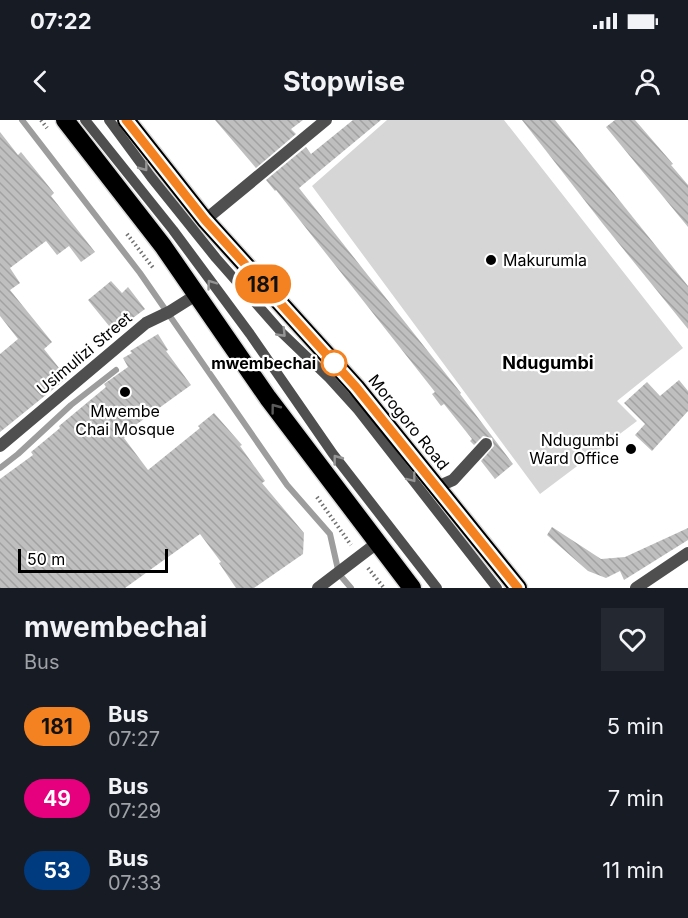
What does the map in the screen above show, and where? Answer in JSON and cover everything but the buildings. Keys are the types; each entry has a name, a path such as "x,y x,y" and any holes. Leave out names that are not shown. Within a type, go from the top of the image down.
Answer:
{"highway":[{"path":"65,120 163,246 268,398 412,588"},
{"name":"Morogoro Road","path":"126,120 205,220 356,387 518,588"}],"street":[{"path":"205,220 326,120"},
{"name":"Usimulizi Street","path":"0,446 146,323 196,295"},
{"path":"437,487 453,480 486,444"},
{"path":"318,588 377,543"},
{"path":"636,588 688,553"}],"lane":[{"path":"85,120 173,230 250,334 333,454 437,588"},
{"name":"Morogoro Road","path":"109,120 216,258 282,333 329,378 358,410 497,588"}],"shaded area":[{"name":"Makurumla","path":"387,120 504,120 683,348 617,401 637,421 540,494 312,186"}],"waterway":[{"path":"22,120 140,273 287,485 330,534 339,574 351,588"},
{"path":"0,468 71,405 116,370"}],"bus line":[{"name":"181","path":"126,120 205,220 356,387 518,588"}],"place":[{"name":"Makurumla","path":"491,260"},
{"name":"mwembechai","path":"334,363"},
{"name":"Mwembe Chai Mosque","path":"125,392"},
{"name":"Ndugumbi Ward Office","path":"631,449"}],"district":[{"name":"Ndugumbi","path":"548,363"}]}
